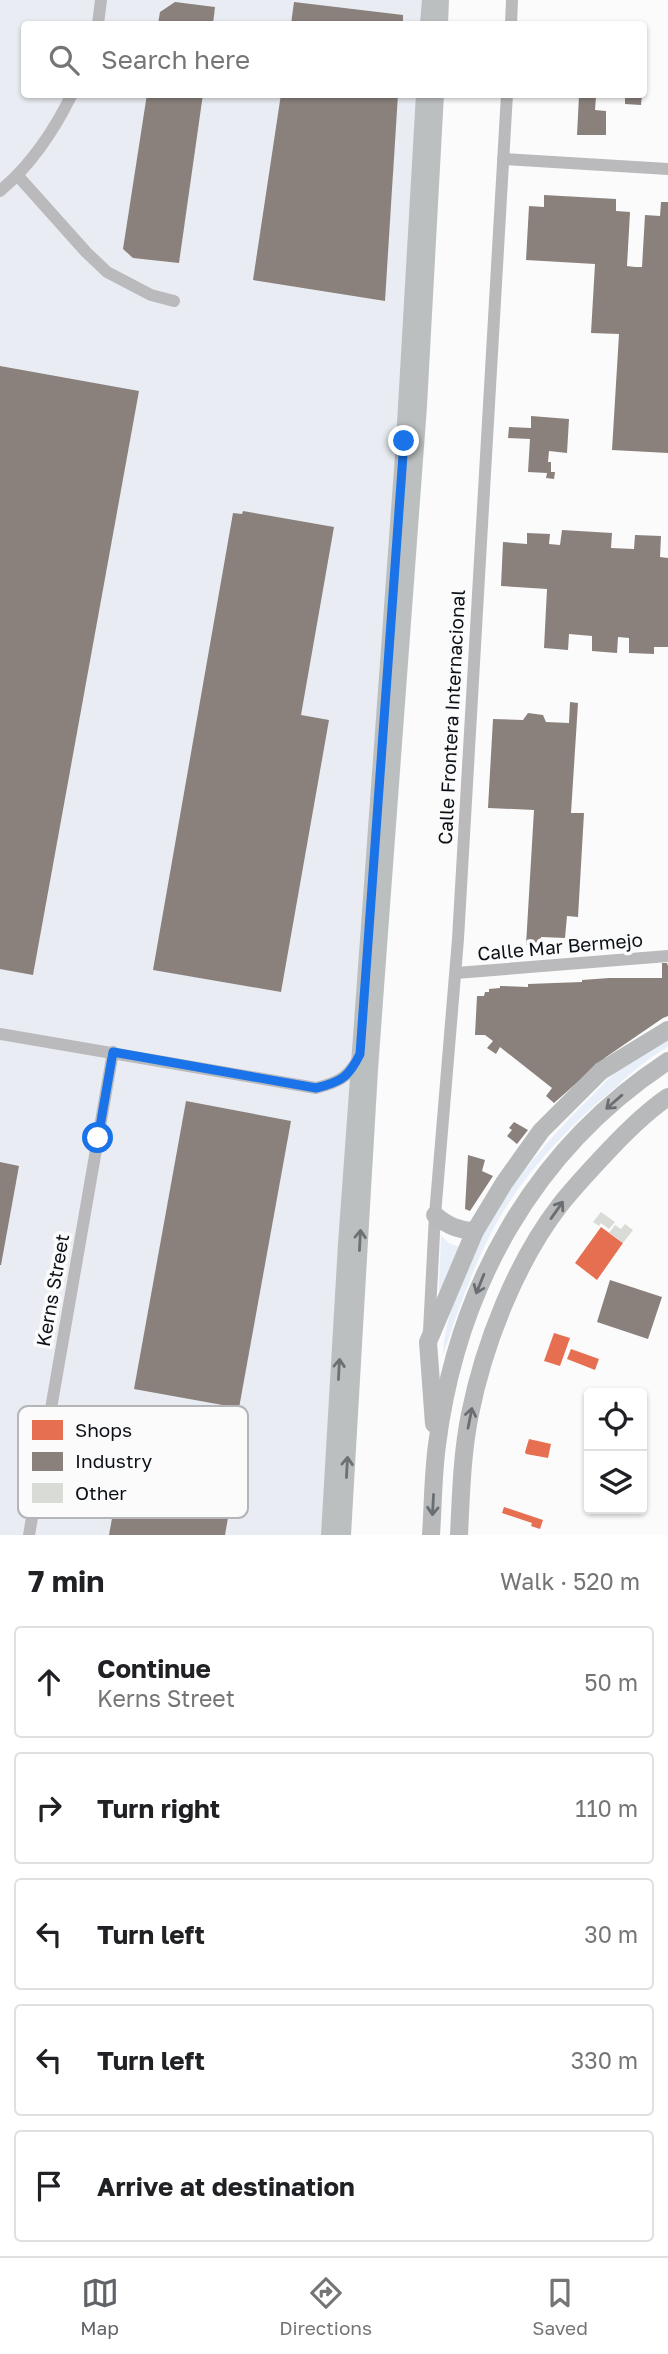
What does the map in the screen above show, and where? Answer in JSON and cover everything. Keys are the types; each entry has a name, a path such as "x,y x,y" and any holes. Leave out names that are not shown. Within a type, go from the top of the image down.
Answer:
{"highway":[{"path":"437,1446 430,1390 429,1342 475,1231 504,1182 541,1131 601,1071 668,1030"},
{"path":"432,1535 437,1446 444,1399 468,1314 488,1265 527,1197 577,1138 645,1076 668,1061"},
{"path":"459,1535 464,1450 470,1414 497,1319 517,1276 558,1208 576,1186 630,1129 668,1097"},
{"path":"435,1215 447,1225 459,1230 475,1231"}],"main road":[{"path":"428,21 430,0"},
{"path":"440,21 441,0"},
{"path":"330,1535 346,1244 404,441 424,98"},
{"path":"343,1535 375,1021 419,406 436,98"}],"street":[{"path":"98,21 101,0"},
{"path":"511,21 512,0"},
{"path":"0,191 18,176 43,144 70,98"},
{"name":"Calle Frontera Internacional","path":"429,1342 435,1215 456,973 507,98"},
{"path":"503,159 668,169"},
{"path":"18,176 107,272 151,295 174,301"},
{"name":"Calle Mar Bermejo","path":"456,973 668,956"},
{"path":"0,1034 316,1088 336,1083 351,1072 375,1021"},
{"name":"Kerns Street","path":"51,1406 113,1052"}],"shaded area":[{"path":"0,0 447,0 446,21 21,21 21,98 442,98 346,1535 0,1535"},
{"path":"668,1038 668,1047 637,1068 577,1121 520,1186 481,1254 443,1355 449,1319 461,1283 486,1230 516,1182 551,1138 612,1075 635,1056"},
{"path":"441,1235 450,1244 464,1248 438,1310"}],"building: Shops":[{"path":"601,1227 623,1243 597,1280 575,1263"},
{"path":"554,1333 570,1338 560,1366 544,1361"},
{"path":"571,1349 599,1359 595,1370 567,1359"},
{"path":"529,1439 551,1444 548,1458 526,1454"},
{"path":"504,1507 543,1520 540,1529 531,1526 532,1523 502,1513"}],"building: Industry":[{"path":"175,2 215,7 213,21 158,21 160,12"},
{"path":"294,2 403,15 403,21 291,21"},
{"path":"146,98 202,98 179,263 133,258 123,249"},
{"path":"280,98 398,98 385,301 253,280"},
{"path":"579,98 596,98 595,110 606,111 606,135 577,135"},
{"path":"625,98 642,98 641,105 625,104"},
{"path":"544,195 616,199 616,211 630,212 627,266 635,267 642,267 645,215 660,216 661,202 668,202 668,453 612,450 619,334 591,333 595,264 526,260 529,206 544,207"},
{"path":"0,366 139,391 33,975 0,969"},
{"path":"531,416 569,419 567,453 549,451 548,462 551,462 551,472 555,472 554,479 546,478 547,473 528,472 530,439 508,438 509,427 531,428"},
{"path":"243,511 334,527 301,715 329,720 281,992 153,970 233,513 242,514"},
{"path":"562,530 612,533 611,548 634,549 635,535 661,536 660,557 668,558 668,647 654,647 654,654 629,653 629,638 618,637 617,653 592,651 592,636 569,634 568,650 544,648 547,589 501,586 503,542 527,544 527,533 550,534 549,544 560,545"},
{"path":"570,702 578,703 571,813 584,813 578,917 567,916 565,938 541,937 540,944 526,945 534,810 488,808 493,719 523,720 528,713 543,715 546,722 569,723"},
{"path":"662,963 667,963 668,966 668,1016 606,1057 554,1103 546,1096 552,1088 500,1047 496,1054 487,1048 493,1041 485,1035 475,1035 477,996 484,996 489,989 609,978 662,978"},
{"path":"186,1101 291,1121 239,1406 134,1389"},
{"path":"514,1122 528,1130 517,1144 507,1136"},
{"path":"468,1155 485,1160 482,1171 493,1176 470,1211 465,1209"},
{"path":"0,1162 19,1166 1,1265 0,1265"},
{"path":"610,1280 662,1297 648,1339 597,1322"},
{"path":"112,1518 228,1518 225,1535 109,1535"}],"building: Other":[{"path":"601,1212 615,1222 609,1229 601,1223 599,1226 593,1222"},
{"path":"625,1224 633,1230 623,1243 609,1233 615,1225 621,1229"}],"route":[{"path":"98,1138 113,1052 316,1088 336,1083 351,1072 360,1054 404,441"}]}
